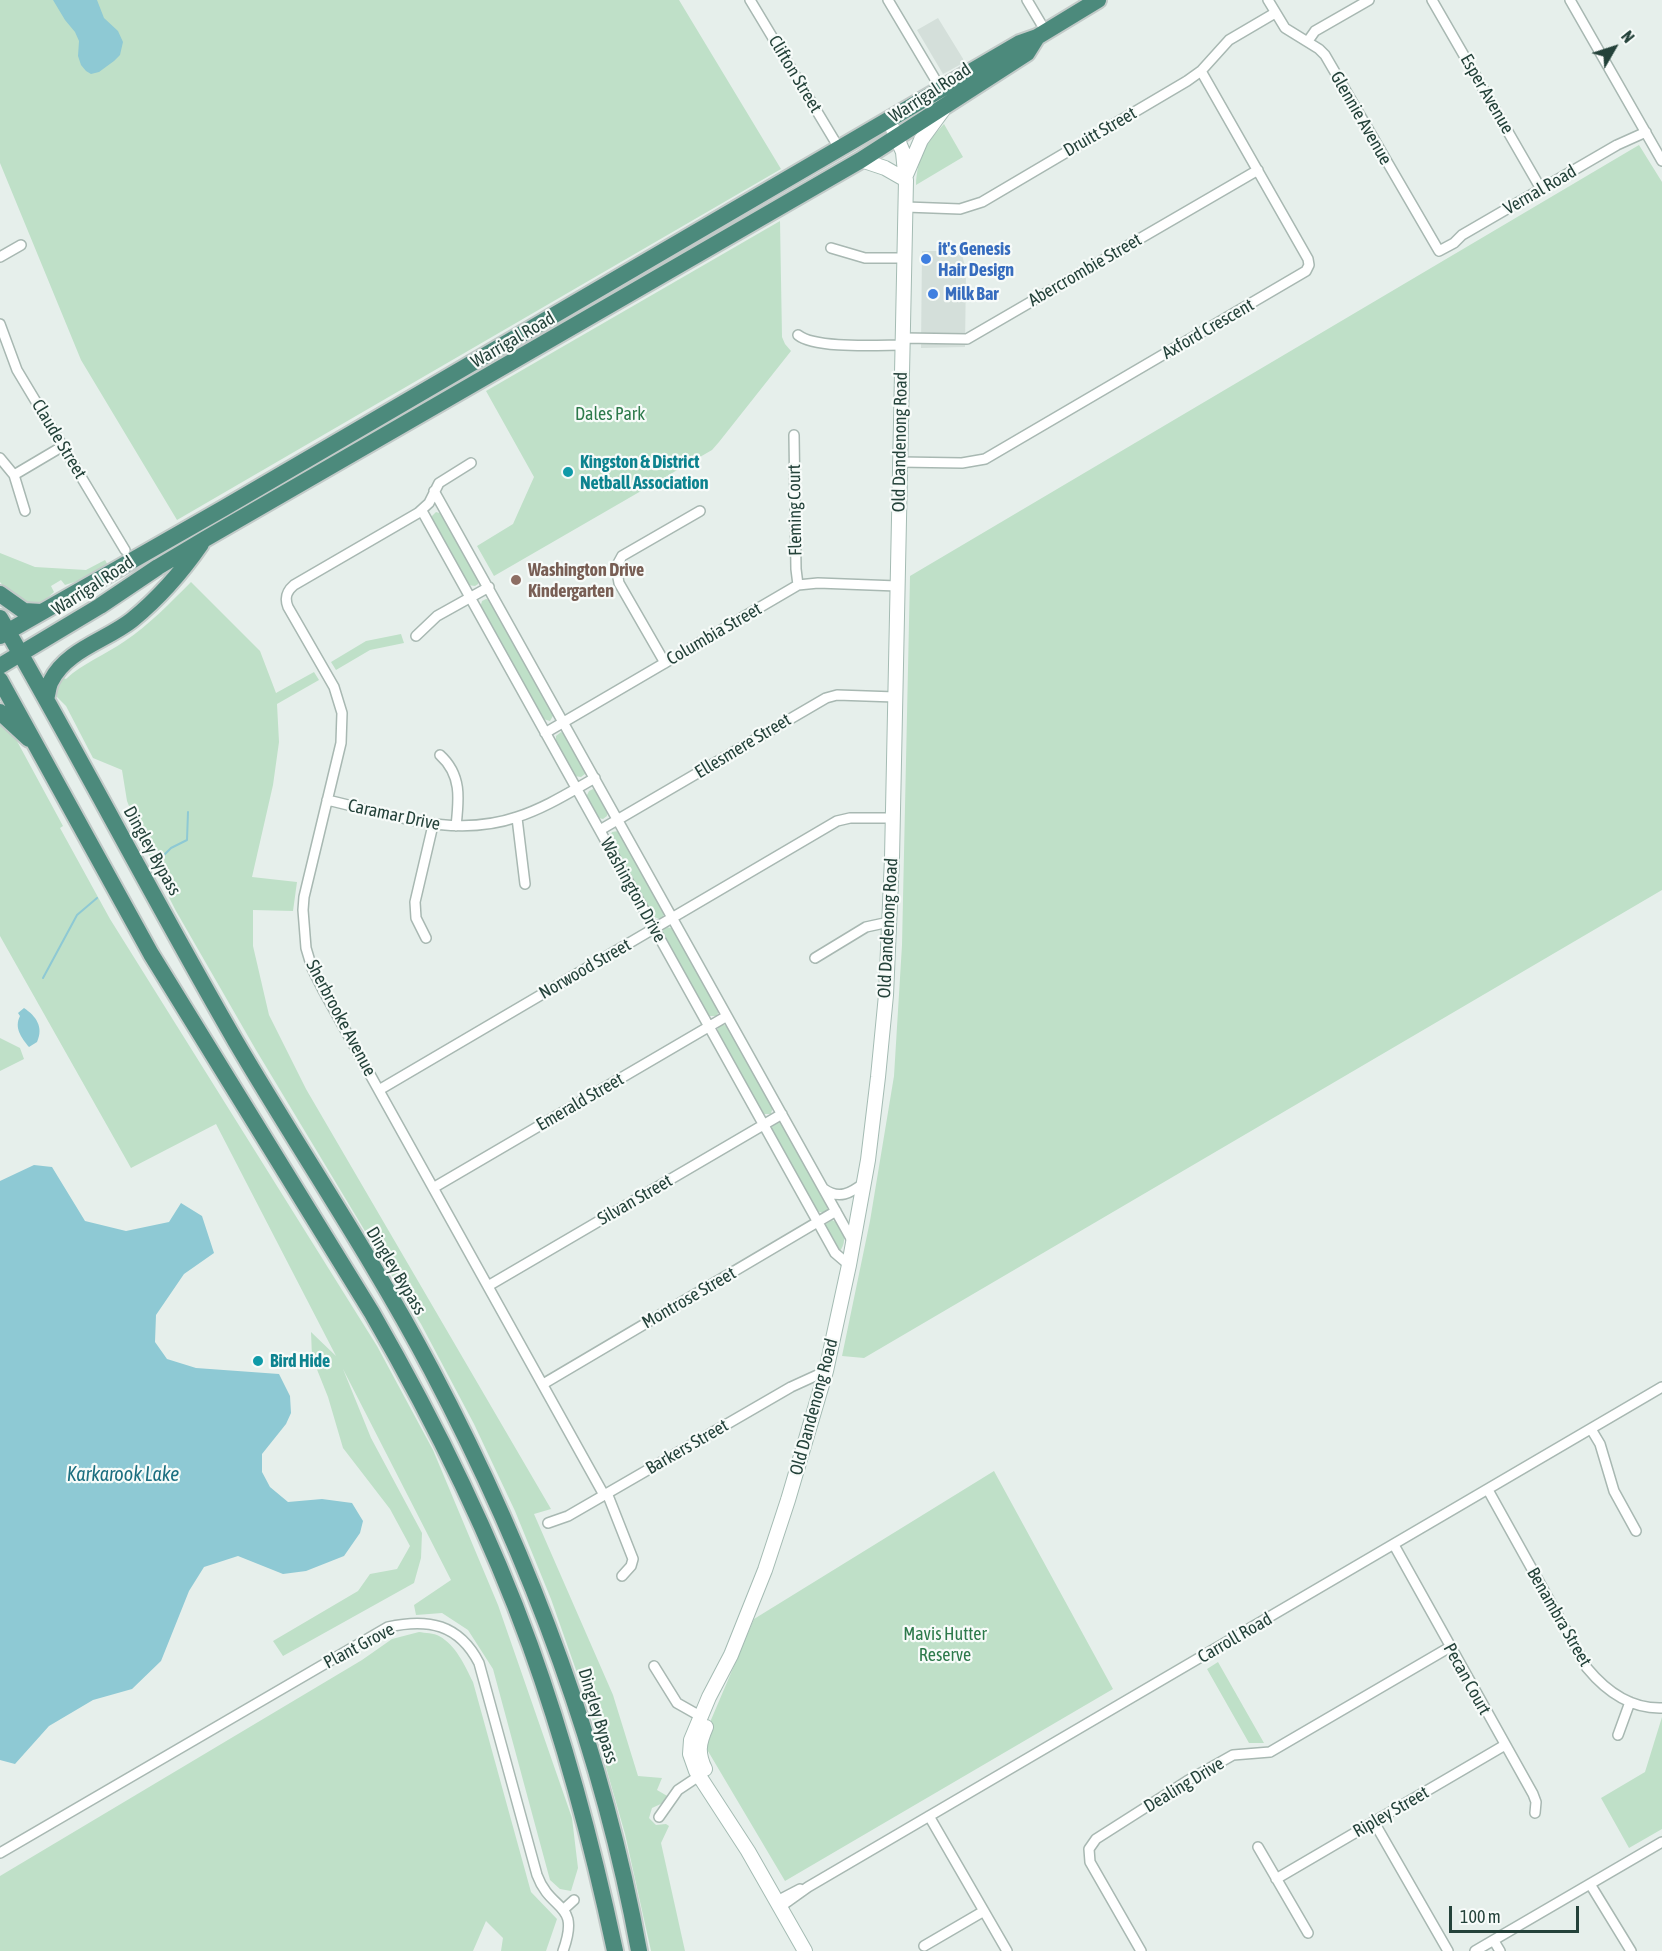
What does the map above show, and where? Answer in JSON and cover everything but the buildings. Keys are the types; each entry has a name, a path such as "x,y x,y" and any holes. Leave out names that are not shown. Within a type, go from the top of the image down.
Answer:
{"highway":[{"name":"Warrigal Road","path":"3,628 41,612 150,552 839,148 1020,43 1041,35 1098,0"},
{"name":"Warrigal Road","path":"0,666 205,539 898,138 1027,53 1041,35"},
{"path":"46,699 51,681 68,661 130,621 152,602 183,571 205,539"},
{"path":"0,594 24,611 41,612"},
{"name":"Dingley Bypass","path":"3,628 21,654 206,990 404,1321 469,1445 540,1605 575,1705 608,1820 639,1951"},
{"path":"0,680 151,954 372,1313 447,1452 496,1560 550,1702 594,1856 615,1951"},
{"path":"0,712 36,746"}],"main road":[{"path":"861,160 906,178 924,135 945,106"},
{"name":"Old Dandenong Road","path":"805,1951 748,1851 731,1813 703,1774 700,1758 694,1746 765,1570 826,1371 864,1183 878,1077 886,995 892,858 906,207 903,152 888,120"}],"street":[{"name":"Clifton Street","path":"750,0 839,148"},
{"path":"888,0 941,89"},
{"path":"1027,0 1041,35"},
{"name":"Glennie Avenue","path":"1268,0 1285,28 1319,48 1325,55 1437,249"},
{"path":"1308,42 1315,32 1369,0"},
{"name":"Esper Avenue","path":"1432,0 1541,189"},
{"path":"1570,0 1662,161"},
{"name":"Druitt Street","path":"906,207 960,209 975,205 1187,81 1201,71 1229,40 1275,13"},
{"name":"Axford Crescent","path":"900,462 962,463 985,459 1308,268 1308,259 1201,71"},
{"name":"Vernal Road","path":"1437,249 1451,238 1462,235 1644,129"},
{"name":"Abercrombie Street","path":"798,335 808,341 822,343 967,339 1258,170"},
{"path":"0,257 21,245"},
{"path":"831,248 865,258 905,258"},
{"name":"Claude Street","path":"0,324 17,370 125,550"},
{"name":"Fleming Court","path":"794,435 798,585"},
{"path":"14,475 63,446"},
{"path":"0,458 14,475 25,511"},
{"path":"424,509 440,481 471,463"},
{"name":"Washington Drive","path":"434,491 853,1242"},
{"name":"Washington Drive","path":"424,509 470,598 835,1253 849,1265"},
{"name":"Sherbrooke Avenue","path":"424,509 294,585 286,597 288,606 331,680 340,703 342,733 304,897 303,923 306,948 320,984 606,1494 633,1559 631,1566 622,1576"},
{"path":"665,663 619,583 615,572 616,567 622,556 700,511"},
{"name":"Columbia Street","path":"545,733 798,585 818,583 897,586"},
{"path":"416,636 430,621 489,587"},
{"name":"Ellesmere Street","path":"600,830 826,698 837,695 895,697"},
{"path":"440,754 450,764 458,782 459,801 456,826"},
{"name":"Caramar Drive","path":"327,800 433,825 485,825 517,818 543,807 595,778"},
{"path":"517,818 525,884"},
{"name":"Norwood Street","path":"379,1090 837,821 850,818 892,819"},
{"path":"426,938 416,918 415,902 433,825"},
{"path":"814,958 872,924 889,922"},
{"name":"Emerald Street","path":"433,1188 727,1016"},
{"name":"Silvan Street","path":"488,1286 782,1113"},
{"path":"822,1187 832,1194 840,1195 849,1193 864,1183"},
{"name":"Montrose Street","path":"543,1384 836,1211"},
{"name":"Barkers Street","path":"548,1523 561,1519 606,1494 781,1392 826,1371"},
{"name":"Carroll Road","path":"778,1904 798,1890 808,1887 1662,1386"},
{"path":"1592,1429 1600,1444 1614,1491 1636,1531"},
{"name":"Benambra Street","path":"1488,1490 1587,1668 1608,1690 1630,1702 1662,1708"},
{"name":"Pecan Court","path":"1394,1545 1536,1802 1535,1813"},
{"name":"Plant Grove","path":"0,1853 388,1627 409,1622 430,1624 444,1627 458,1636 467,1644 479,1663 537,1875 544,1890 563,1910"},
{"name":"Dealing Drive","path":"1141,1951 1090,1862 1089,1849 1096,1839 1186,1781 1233,1755 1270,1752 1450,1647"},
{"path":"654,1666 677,1703 704,1718"},
{"path":"1618,1735 1630,1702"},
{"name":"Ripley Street","path":"1276,1879 1505,1745"},
{"path":"659,1817 677,1791 703,1774"},
{"path":"929,1816 1007,1951"},
{"path":"1374,1822 1448,1951"},
{"path":"1475,1951 1662,1842"},
{"path":"1258,1847 1308,1933"},
{"path":"1590,1884 1631,1951"},
{"path":"563,1951 570,1924 563,1910 574,1900"},
{"path":"924,1946 984,1911"},
{"path":"1494,1941 1500,1951"}],"shaded area":[{"path":"938,18 965,62 943,74 917,30"},
{"path":"922,251 961,251 966,270 965,347 921,348"}],"green space":[{"path":"0,0 679,0 781,169 177,520 81,360 0,163"},
{"path":"944,124 963,157 916,185 918,167 924,151"},
{"path":"1639,145 1662,182 1662,890 864,1358 842,1356 870,1221 894,1076 902,945 910,576"},
{"name":"Dales Park","path":"780,221 782,337 791,351 719,442 712,450 494,576 477,546 513,524 534,477 486,391"},
{"path":"436,512 443,514 479,579 475,586 468,585 432,520"},
{"path":"0,553 35,567 86,570 105,560 109,567 65,585 61,580 51,586 54,592 44,601 32,607 9,593 0,582"},
{"path":"191,582 260,651 276,693 314,672 319,680 277,704 279,742 273,785 252,877 297,882 293,911 253,910 253,946 269,1015 306,1089 551,1509 534,1514 613,1695 638,1776 662,1778 657,1790 669,1797 665,1802 652,1808 649,1818 656,1825 669,1826 661,1843 685,1951 651,1951 625,1834 588,1704 551,1599 515,1511 474,1424 421,1324 256,1050 176,911 155,870 127,801 122,770 93,758 66,706 56,696 55,690 59,676 66,679 134,635"},
{"path":"491,600 554,714 550,721 543,719 480,608 482,601"},
{"path":"401,634 404,643 370,650 336,670 331,662 366,641"},
{"path":"0,718 11,730 63,826 60,828 110,919 377,1346 433,1450 498,1605 572,1818 578,1868 571,1891 560,1889 550,1880 493,1669 468,1630 442,1613 416,1615 414,1605 451,1580 343,1369 371,1438 422,1533 421,1558 414,1583 283,1656 273,1641 358,1591 370,1574 397,1569 410,1546 390,1509 343,1448 328,1397 312,1357 311,1332 336,1356 216,1124 131,1168 0,936"},
{"path":"561,732 566,734 586,770 581,777 574,776 556,743 556,736"},
{"path":"593,789 597,791 608,810 607,816 603,819 598,818 586,797"},
{"path":"618,831 665,912 659,919 652,916 609,838 612,832"},
{"path":"667,927 675,929 719,1010 717,1016 708,1016 663,934 663,930"},
{"path":"722,1024 729,1027 773,1106 771,1114 763,1114 717,1032"},
{"path":"0,1038 20,1048 24,1059 0,1071"},
{"path":"779,1122 783,1124 828,1204 824,1213 816,1211 771,1130 773,1124"},
{"path":"832,1220 842,1229 844,1243 840,1251 826,1230 826,1224"},
{"name":"Mavis Hutter Reserve","path":"994,1471 1113,1689 785,1881 702,1741 754,1619"},
{"path":"419,1632 437,1635 445,1640 459,1656 473,1682 531,1892 557,1919 546,1951 501,1951 503,1938 486,1921 473,1951 0,1951 0,1876 362,1660 392,1639"},
{"path":"1218,1662 1264,1743 1249,1743 1207,1669"},
{"path":"1662,1717 1662,1829 1629,1848 1601,1798 1645,1772"}],"water":[{"path":"53,0 97,0 104,18 118,31 123,42 120,55 99,72 91,74 86,71 78,56 79,41 75,32"},
{"path":"24,1008 38,1022 40,1031 37,1042 29,1047 18,1028 20,1016 18,1013"},
{"name":"Karkarook Lake","path":"34,1165 52,1167 85,1221 126,1231 169,1222 181,1203 202,1216 214,1253 184,1274 156,1315 155,1342 167,1359 196,1368 279,1374 290,1396 291,1413 286,1424 262,1454 262,1472 270,1487 288,1502 322,1499 352,1503 363,1521 360,1533 344,1556 306,1571 283,1574 238,1556 204,1567 189,1591 161,1661 132,1689 93,1700 49,1726 15,1764 0,1760 0,1181"}],"waterway":[{"path":"155,864 171,848 187,840 188,812"},
{"path":"43,978 77,915 97,898"}],"place":[{"name":"it's Genesis Hair Design","path":"926,259"},
{"name":"Milk Bar","path":"933,294"},
{"name":"Kingston & District Netball Association","path":"568,472"},
{"name":"Washington Drive Kindergarten","path":"516,580"},
{"name":"Bird Hide","path":"258,1361"}]}
